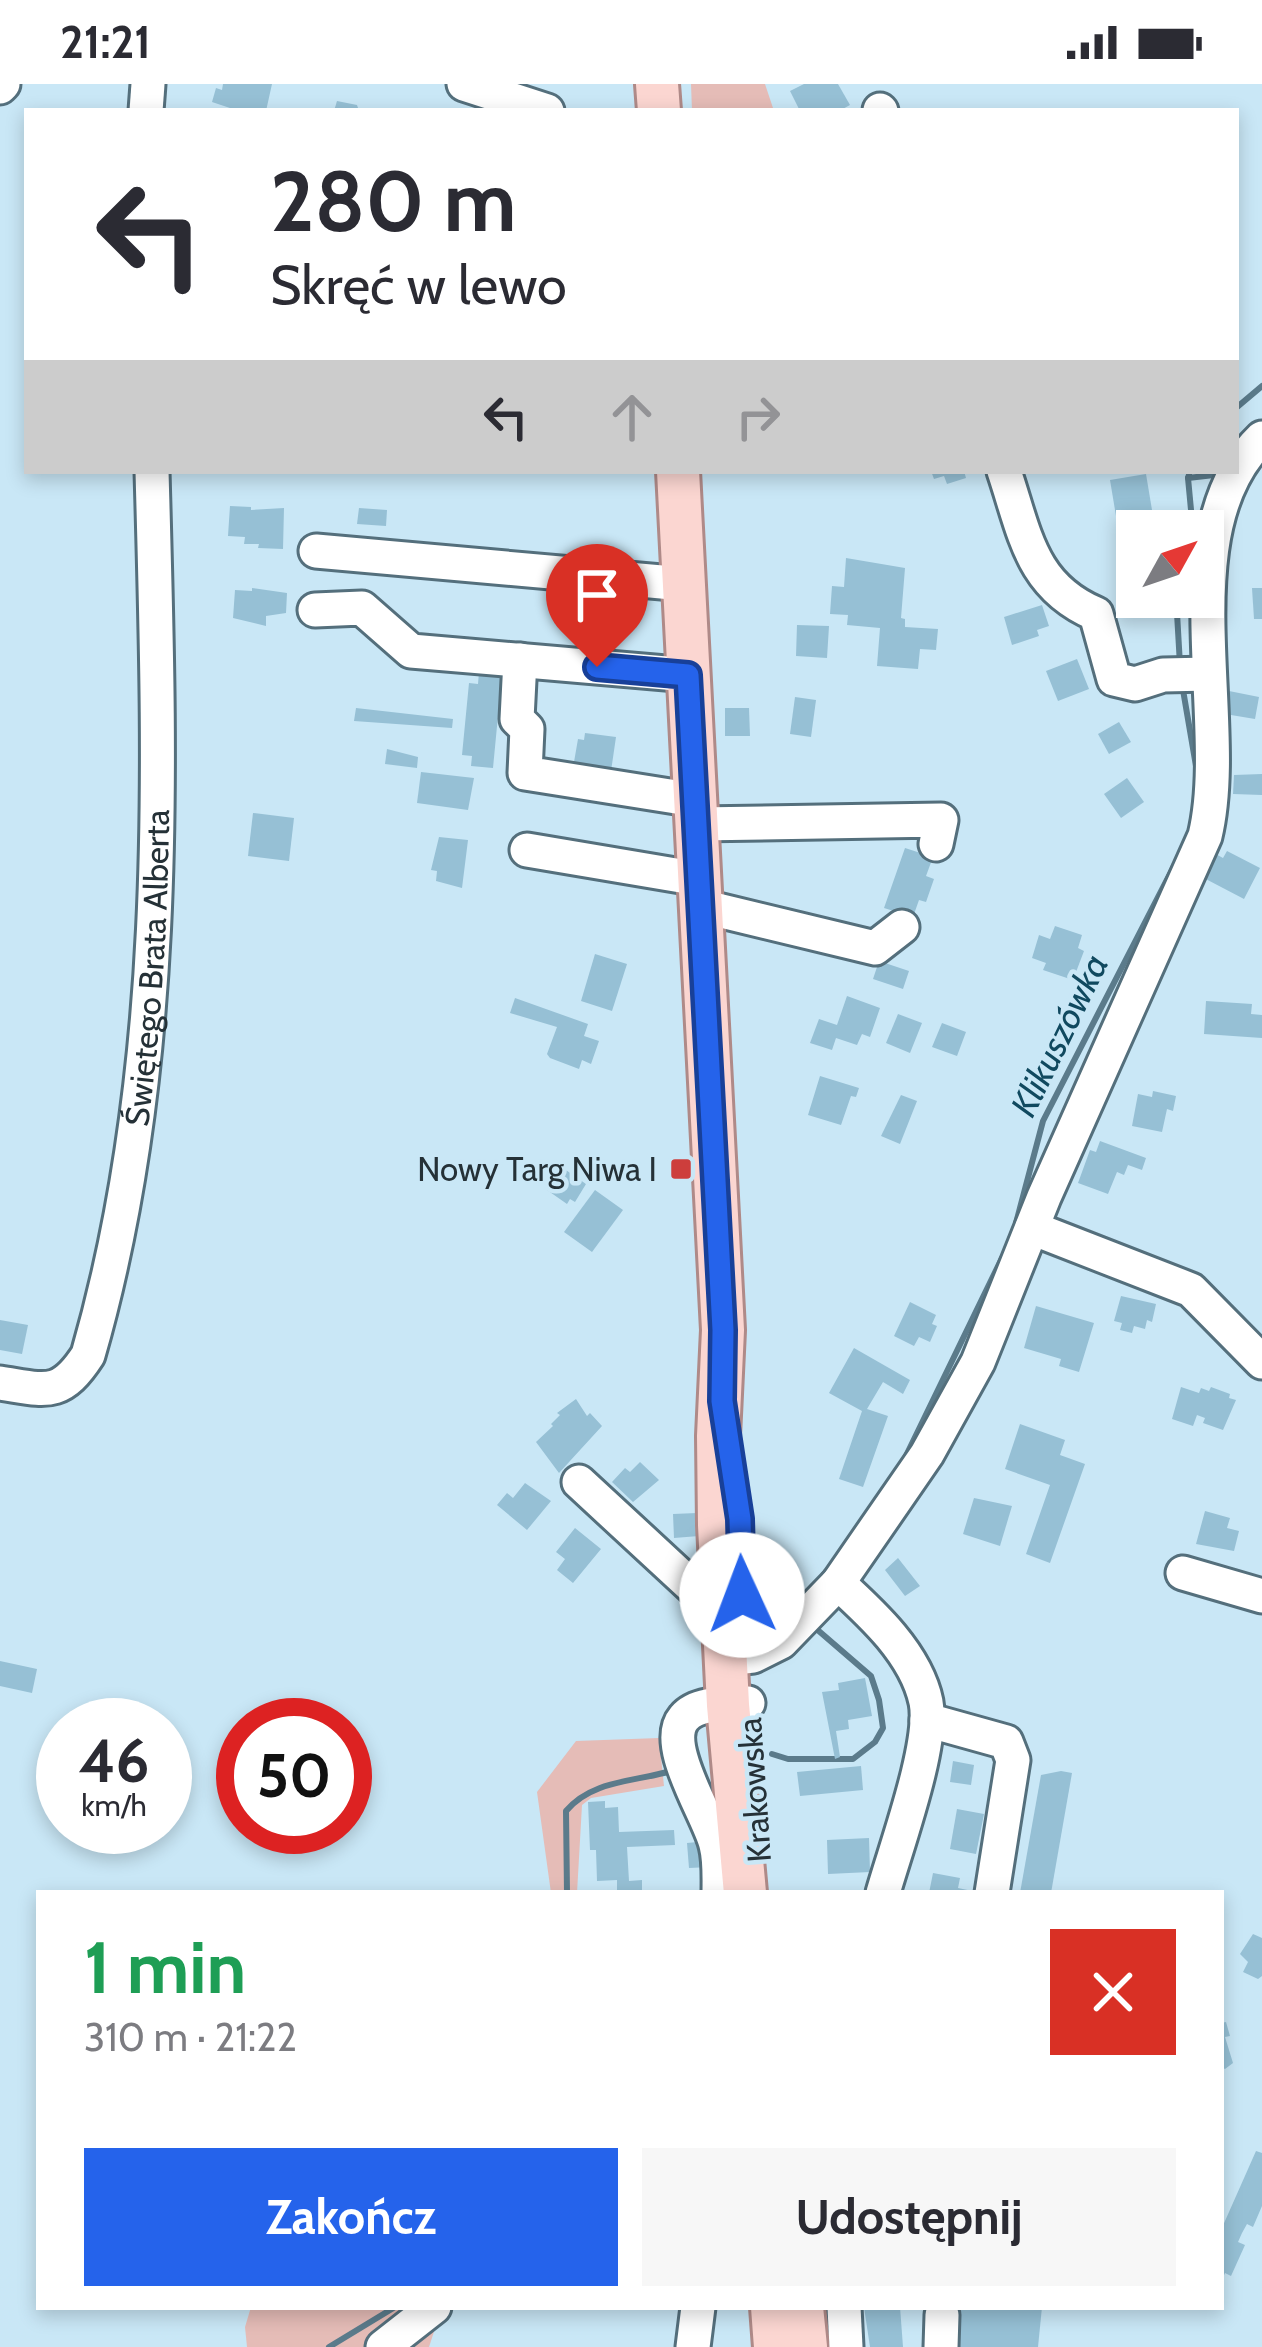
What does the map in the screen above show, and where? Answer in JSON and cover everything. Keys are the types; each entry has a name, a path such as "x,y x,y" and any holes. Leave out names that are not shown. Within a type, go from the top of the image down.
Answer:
{"main road":[{"name":"Krakowska","path":"678,474 723,1330 718,1436 736,1658 745,1890"},
{"name":"Krakowska","path":"738,1704 761,1890"},
{"path":"772,2310 775,2347"},
{"path":"802,2310 806,2347"}],"street":[{"path":"464,84 538,108"},
{"name":"Świętego Brata Alberta","path":"0,1383 43,1390 62,1386 88,1355 131,1167 142,1090 156,896 152,474"},
{"path":"1005,474 1037,568 1069,602 1096,614 1114,680 1135,684 1188,674"},
{"path":"736,1658 781,1642 838,1582 927,1454 978,1362 1205,836 1212,807 1188,674 1207,602 1223,506 1237,474"},
{"path":"316,551 684,584"},
{"path":"315,610 362,608 411,651 688,675"},
{"path":"520,660 517,719 527,729 524,773 696,812 941,820 936,844"},
{"path":"527,850 700,892 874,948 902,927"},
{"path":"1032,1228 1190,1290 1262,1362"},
{"path":"579,1482 700,1594 732,1595"},
{"path":"1183,1574 1262,1597"},
{"path":"838,1582 874,1616 911,1667 926,1702 927,1720 885,1890"},
{"path":"719,1890 717,1849 677,1737 685,1717 695,1710 738,1704"},
{"path":"927,1720 1006,1742 1013,1760 992,1890"},
{"path":"383,2347 430,2310"},
{"path":"693,2347 698,2310"},
{"path":"844,2310 846,2347"}],"shaded area":[{"path":"691,84 765,84 773,108 692,108"},
{"path":"659,1738 664,1786 591,1798 582,1805 577,1890 551,1890 537,1792 576,1741"},
{"path":"250,2310 441,2310 429,2347 247,2347 245,2327"}],"building":[{"path":"223,84 272,84 267,108 230,108 212,102 216,88 222,90"},
{"path":"804,84 838,84 850,105 798,108 790,91"},
{"path":"337,101 358,108 335,108"},
{"path":"932,474 965,474 966,478 947,484 944,476 934,479"},
{"path":"1146,474 1152,510 1116,510 1116,516 1110,480"},
{"path":"230,506 284,508 283,549 258,548 259,544 244,544 245,537 228,536"},
{"path":"359,508 387,510 386,526 357,524"},
{"path":"846,558 905,568 901,618 905,627 938,629 936,650 920,649 918,669 877,666 880,628 847,625 848,615 830,614 832,586 844,587"},
{"path":"1252,588 1262,588 1262,619 1254,619"},
{"path":"235,590 287,593 286,613 266,616 266,626 233,618"},
{"path":"1042,605 1049,626 1037,630 1039,636 1012,645 1004,617"},
{"path":"797,625 829,626 827,658 796,656"},
{"path":"1077,659 1089,689 1058,701 1046,671"},
{"path":"479,672 502,674 493,768 471,766 472,756 462,755 469,683 478,684"},
{"path":"1229,691 1259,697 1255,719 1225,714"},
{"path":"795,697 816,700 811,737 790,734"},
{"path":"356,708 453,719 452,728 354,721"},
{"path":"725,708 749,708 750,736 725,736"},
{"path":"1119,722 1131,742 1109,754 1098,734"},
{"path":"585,733 616,737 610,778 579,774 581,763 574,762 578,739 584,740"},
{"path":"387,749 418,757 417,768 385,764"},
{"path":"421,772 474,778 468,810 417,803"},
{"path":"1262,774 1262,795 1233,794 1234,775"},
{"path":"1127,778 1144,802 1121,818 1104,794"},
{"path":"253,813 294,818 289,861 248,856"},
{"path":"439,837 468,840 462,888 436,881 437,871 431,870"},
{"path":"905,848 933,857 926,876 934,879 926,902 919,900 913,917 884,908"},
{"path":"1227,851 1260,868 1244,899 1200,876 1212,852 1223,858"},
{"path":"1055,926 1082,935 1078,948 1084,951 1073,980 1043,970 1046,963 1032,958 1039,935 1050,939"},
{"path":"595,954 627,964 612,1011 581,1001"},
{"path":"879,961 909,971 903,989 873,979"},
{"path":"847,996 880,1008 870,1037 862,1034 857,1045 836,1038 832,1050 810,1043 819,1019 837,1025"},
{"path":"515,998 588,1024 584,1036 599,1041 591,1064 582,1060 579,1069 550,1058 547,1054 557,1027 510,1013"},
{"path":"1206,1001 1252,1004 1251,1014 1262,1015 1262,1038 1204,1034"},
{"path":"898,1014 922,1023 910,1053 886,1043"},
{"path":"942,1023 966,1032 957,1056 932,1047"},
{"path":"820,1076 859,1088 856,1097 851,1096 841,1125 808,1115"},
{"path":"1153,1091 1176,1096 1173,1111 1167,1109 1162,1132 1132,1126 1138,1094 1152,1097"},
{"path":"901,1095 917,1101 900,1144 881,1136"},
{"path":"1100,1141 1146,1158 1142,1170 1128,1165 1124,1175 1117,1172 1108,1194 1078,1183 1090,1150 1096,1152"},
{"path":"563,1168 586,1184 575,1202 570,1199 567,1204 547,1190"},
{"path":"595,1190 623,1210 592,1252 564,1232"},
{"path":"1121,1296 1156,1304 1145,1329 1120,1330 1122,1323 1114,1321"},
{"path":"910,1302 936,1315 930,1342 919,1337 914,1346 894,1336"},
{"path":"1036,1306 1094,1323 1079,1372 1059,1366 1061,1359 1024,1348"},
{"path":"0,1320 28,1325 22,1354 0,1350"},
{"path":"854,1348 910,1380 903,1394 883,1382 867,1409 888,1416 863,1487 839,1479 862,1411 829,1393"},
{"path":"1181,1387 1199,1393 1211,1387 1236,1400 1223,1430 1203,1423 1205,1418 1197,1415 1193,1426 1172,1419"},
{"path":"576,1399 587,1416 590,1413 602,1426 559,1473 536,1442 553,1426 557,1413"},
{"path":"1020,1424 1065,1440 1060,1455 1085,1464 1050,1563 1026,1554 1050,1485 1005,1469"},
{"path":"640,1462 659,1480 633,1502 612,1482 625,1468 630,1472"},
{"path":"525,1483 551,1501 527,1530 497,1505 507,1493 513,1498"},
{"path":"974,1498 1012,1506 1000,1546 963,1534"},
{"path":"1205,1511 1230,1518 1227,1528 1239,1531 1234,1551 1196,1544"},
{"path":"697,1513 699,1536 674,1538 673,1514"},
{"path":"575,1528 601,1549 573,1583 557,1570 565,1559 556,1552"},
{"path":"898,1558 920,1586 905,1596 885,1570"},
{"path":"0,1661 37,1669 32,1693 0,1686"},
{"path":"865,1678 872,1716 848,1720 849,1729 836,1731 840,1757 835,1759 822,1692 839,1690 838,1683"},
{"path":"953,1761 974,1765 971,1785 950,1782"},
{"path":"861,1766 863,1790 800,1796 797,1772"},
{"path":"1072,1773 1052,1890 1021,1890 1041,1775"},
{"path":"605,1801 605,1808 618,1807 619,1832 674,1830 675,1845 627,1847 629,1881 642,1880 642,1890 617,1890 617,1880 597,1881 588,1802"},
{"path":"957,1809 984,1814 976,1854 950,1849"},
{"path":"869,1838 870,1872 828,1874 827,1840"},
{"path":"708,1841 710,1867 689,1868 687,1843"},
{"path":"933,1873 960,1878 958,1888 968,1890 930,1890"},
{"path":"1253,1934 1262,1938 1262,1976 1258,1979 1243,1972 1248,1962 1240,1954"},
{"path":"1224,2022 1233,2063 1225,2069 1224,2068"},
{"path":"1256,2151 1262,2153 1262,2206 1253,2227 1247,2224 1238,2242 1245,2245 1231,2276 1224,2275 1224,2223"},
{"path":"864,2310 900,2310 903,2347 870,2347"},
{"path":"961,2310 1042,2310 1038,2347 957,2347"}],"waterway":[{"name":"Klikuszówka","path":"1239,405 1262,386"},
{"name":"Klikuszówka","path":"1189,474 1191,510"},
{"path":"1188,478 1214,475"},
{"name":"Klikuszówka","path":"1177,618 1180,665"},
{"name":"Klikuszówka","path":"1182,684 1196,766"},
{"name":"Klikuszówka","path":"1016,1223 1043,1121 1175,864"},
{"name":"Klikuszówka","path":"903,1462 1002,1258"},
{"name":"Klikuszówka","path":"772,1754 788,1759 853,1759 875,1742 883,1728 871,1676 813,1626"},
{"name":"Klikuszówka","path":"567,1890 566,1811 601,1788 671,1771"},
{"name":"Klikuszówka","path":"329,2347 390,2310"}],"place":[{"name":"Nowy Targ Niwa I","path":"681,1169"}],"route":[{"path":"597,667 688,675 723,1330 722,1401 740,1519 742,1595"}]}
